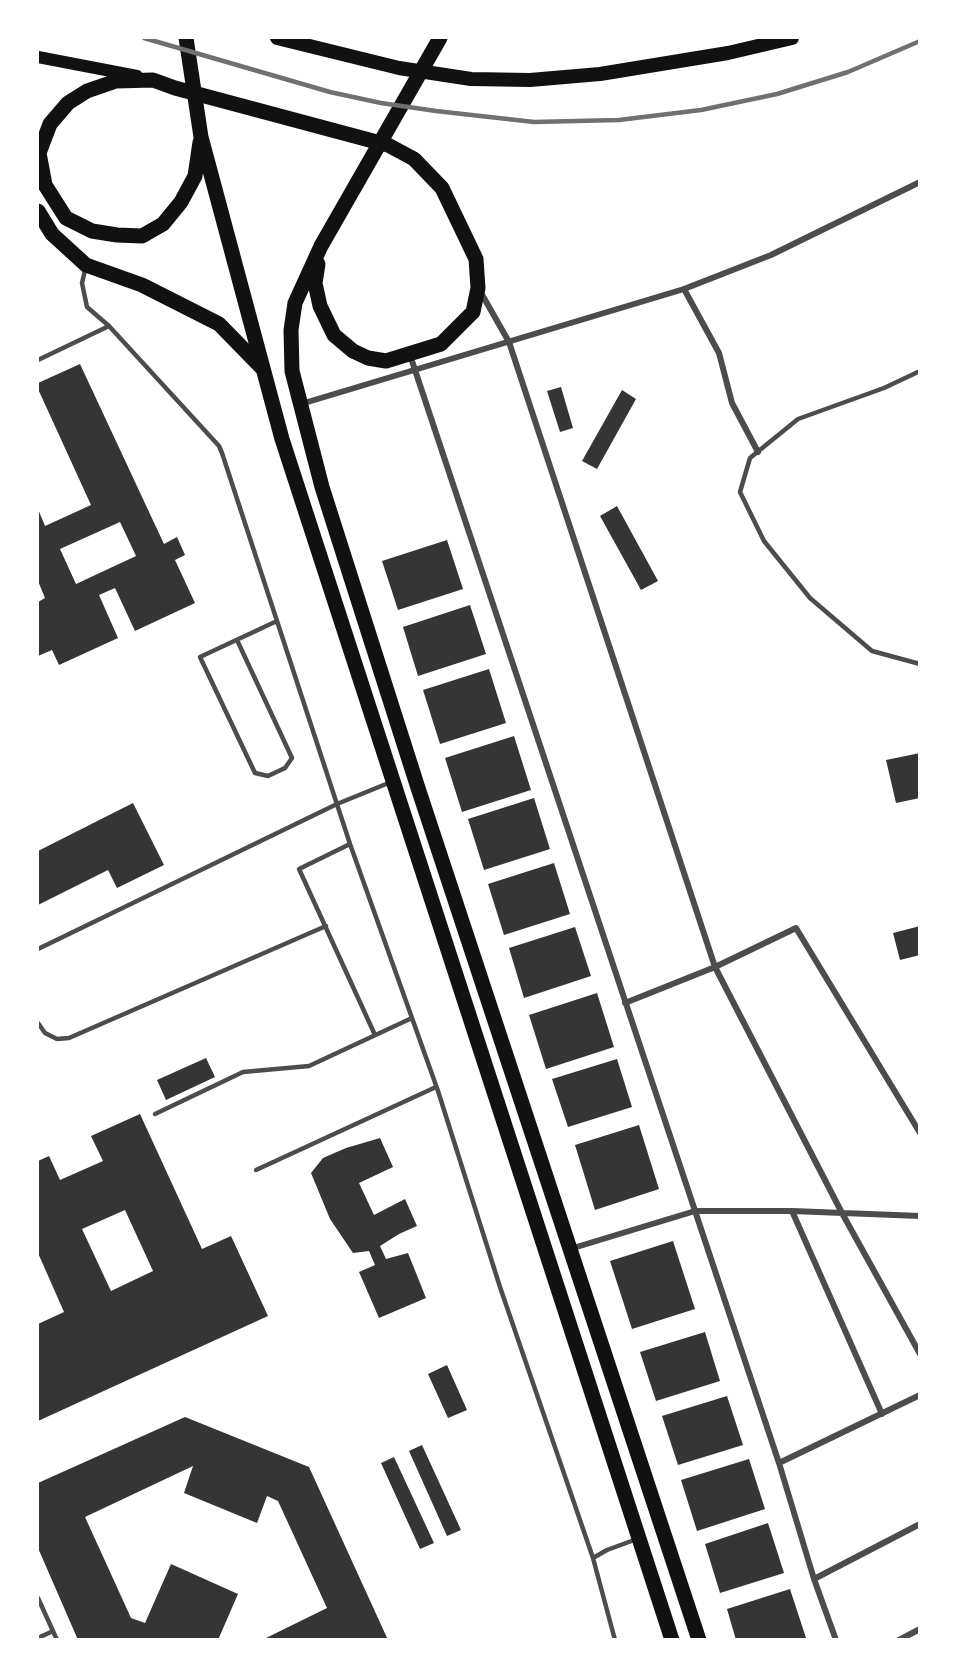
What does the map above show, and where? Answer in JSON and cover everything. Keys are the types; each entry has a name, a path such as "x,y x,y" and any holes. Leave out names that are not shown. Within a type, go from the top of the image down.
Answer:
{"highway":[{"path":"186,38 201,137 282,439 672,1640"},
{"path":"441,41 321,246 295,303 291,330 292,371 326,498 699,1640"},
{"path":"201,137 195,176 181,202 163,224 142,236 92,231 66,218 45,185 39,153 50,124 68,103 87,91 116,81 153,80 388,145 414,159 442,188 476,259 478,288 473,312 441,344 413,362 368,358 352,351 334,335 320,306 315,283 321,246"},
{"path":"38,211 52,234 86,265 142,285 219,324 264,370"}],"main road":[{"path":"277,38 399,69 471,79 530,80 600,74 728,53 792,38"},
{"path":"38,57 153,80"}],"street":[{"path":"300,404 413,362 509,342 555,326 684,289 771,255 920,182"},
{"path":"478,288 509,342 715,967 842,1213 920,1354"},
{"path":"684,289 719,353 732,403 758,452"},
{"path":"413,362 779,1463 814,1580 836,1640"},
{"path":"625,1003 715,967 796,928 920,1133"},
{"path":"570,1249 695,1211 792,1211 920,1216"},
{"path":"792,1211 882,1414"},
{"path":"779,1463 920,1395"},
{"path":"814,1580 920,1524"},
{"path":"899,1640 920,1629"}],"lane":[{"path":"86,265 82,283 87,307 109,326 219,446 350,844 436,1087 504,1299 593,1558 615,1640"},
{"path":"38,360 109,326"},
{"path":"920,371 884,388 798,418 750,458 740,492 764,541 810,598 872,651 920,664"},
{"path":"237,640 291,758 285,768 268,776 255,773 200,657 277,621"},
{"path":"38,949 337,804 394,781"},
{"path":"350,844 299,868 375,1035"},
{"path":"38,1023 45,1033 57,1039 69,1038 326,927"},
{"path":"154,1114 243,1072 309,1066 412,1018"},
{"path":"256,1170 436,1087"},
{"path":"593,1558 639,1538"},
{"path":"38,1598 57,1640"},
{"path":"38,1638 53,1631"}],"building":[{"path":"80,364 164,544 177,537 185,555 175,560 195,603 135,631 115,588 99,595 118,638 59,665 52,650 38,656 38,602 45,598 38,581 38,509 45,526 91,505 38,389 38,383","holes":["120,522 136,556 76,584 60,549"]},
{"path":"561,387 573,428 560,432 547,391"},
{"path":"622,390 636,399 597,469 582,461"},
{"path":"617,506 658,581 641,590 600,516"},
{"path":"447,540 463,589 398,610 382,561"},
{"path":"470,605 486,654 418,676 403,627"},
{"path":"489,669 506,723 440,744 423,690"},
{"path":"514,736 531,790 462,812 445,758"},
{"path":"920,753 920,798 896,803 886,760"},
{"path":"534,798 550,849 484,870 468,819"},
{"path":"133,803 164,865 117,888 108,870 38,905 38,851"},
{"path":"554,863 570,914 504,935 488,884"},
{"path":"920,926 920,955 900,960 893,933"},
{"path":"575,927 591,976 524,998 509,948"},
{"path":"597,993 614,1047 546,1069 529,1015"},
{"path":"206,1058 215,1077 166,1100 157,1080"},
{"path":"617,1059 632,1107 568,1127 552,1079"},
{"path":"140,1114 202,1249 231,1236 268,1316 38,1421 38,1324 64,1312 38,1253 38,1161 49,1156 60,1180 103,1161 91,1136","holes":["125,1210 153,1271 111,1291 82,1229"]},
{"path":"639,1125 659,1189 595,1210 575,1145"},
{"path":"380,1138 393,1167 359,1183 374,1215 405,1199 417,1226 380,1246 386,1259 408,1253 426,1298 379,1318 359,1272 375,1265 369,1251 353,1253 330,1219 311,1173 323,1158 346,1148"},
{"path":"673,1241 695,1309 632,1329 610,1261"},
{"path":"705,1332 720,1381 656,1401 640,1352"},
{"path":"447,1365 467,1410 448,1418 428,1374"},
{"path":"727,1396 743,1445 678,1465 662,1416"},
{"path":"185,1417 309,1467 388,1640 262,1640 327,1608 278,1501 267,1496 257,1523 184,1493 193,1466 85,1517 131,1618 145,1623 171,1564 238,1594 218,1640 78,1640 38,1548 38,1483"},
{"path":"422,1445 461,1530 447,1536 409,1451"},
{"path":"394,1457 434,1543 420,1549 381,1463"},
{"path":"749,1459 765,1509 697,1531 681,1480"},
{"path":"768,1523 784,1573 720,1593 705,1544"},
{"path":"790,1589 806,1638 736,1640 727,1609"}],"railway":[{"path":"144,38 330,92 381,103 534,122 619,120 701,110 777,94 848,72 920,41"}]}
